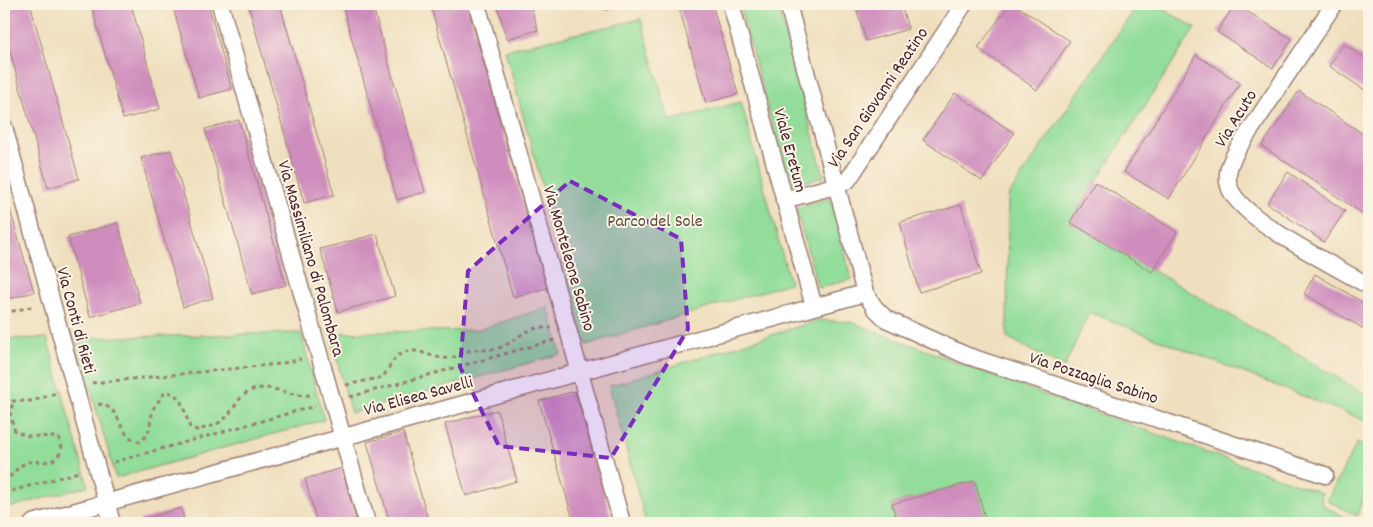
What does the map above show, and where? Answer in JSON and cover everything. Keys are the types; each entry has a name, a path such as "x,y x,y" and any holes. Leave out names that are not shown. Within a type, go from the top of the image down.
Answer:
{"street":[{"name":"Via Massimiliano di Palombara","path":"220,4 367,523"},
{"name":"Via Monteleone Sabino","path":"477,4 622,523"},
{"name":"Viale Eretum","path":"731,4 814,307"},
{"name":"Viale Eretum","path":"788,4 838,185 865,292"},
{"name":"Via San Giovanni Reatino","path":"838,185 848,180 964,4"},
{"name":"Via Acuto","path":"1334,4 1237,150 1228,169 1228,180 1231,192 1237,201 1259,220 1369,286"},
{"name":"Via Conti di Rieti","path":"4,127 112,523"},
{"path":"784,200 838,185"},
{"name":"Via Elisea Savelli","path":"33,523 865,292"},
{"name":"Via Pozzaglia Sabino","path":"865,292 870,303 886,318 965,355 1325,475"}],"path":[{"path":"4,314 52,302"},
{"path":"4,493 96,467 383,377 399,355 415,350 436,358 451,358 471,350 496,349 508,344 523,332 536,327 554,329 570,335"},
{"path":"81,408 99,404 106,405 118,416 123,432 132,441 140,442 148,434 154,409 165,392 173,392 180,397 190,427 197,430 223,420 244,394 257,388 282,391 305,397 330,395 570,335"},
{"path":"4,401 32,401 74,387 104,381 279,364 319,355"},
{"path":"4,483 24,464 35,461 45,464 54,459 62,449 62,441 57,437 28,436 15,431 10,414 12,402"}],"highlighted area":[{"path":"570,181 681,239 688,329 611,458 499,446 460,367 468,271"}],"green space":[{"path":"739,4 777,4 824,177 789,186"},
{"path":"1138,4 1155,4 1195,28 1070,222 1369,396 1369,422 1089,312 1064,368 1007,337 1008,196"},
{"name":"Parco del Sole","path":"641,19 669,121 741,102 790,283 586,345 505,50"},
{"path":"830,198 852,279 818,288 796,208"},
{"path":"548,307 561,354 351,413 330,333 478,330"},
{"path":"819,320 851,322 1007,381 1322,493 1321,504 1354,523 987,523 975,481 892,504 897,523 646,523 609,386"},
{"path":"301,333 324,420 116,478 76,338"},
{"path":"47,338 88,486 4,509 4,339"},
{"path":"1357,443 1369,449 1369,479 1357,516 1327,500"}],"building":[{"path":"4,4 30,4 79,179 48,188 4,30"},
{"path":"91,4 131,4 160,109 123,119"},
{"path":"172,4 208,4 232,89 199,98"},
{"path":"248,4 280,4 334,195 304,203"},
{"path":"342,4 372,4 425,192 397,200"},
{"path":"430,4 467,4 547,288 513,297"},
{"path":"497,4 530,4 538,30 507,39"},
{"path":"604,4 626,4 606,10"},
{"path":"678,4 712,4 738,94 706,103"},
{"path":"855,4 901,4 908,29 866,41"},
{"path":"1010,4 1014,4 1070,41 1037,90 978,48"},
{"path":"1235,4 1292,39 1273,68 1217,32"},
{"path":"1344,44 1369,61 1369,93 1329,66"},
{"path":"1196,55 1240,83 1169,199 1124,172"},
{"path":"1299,91 1369,138 1369,218 1262,146"},
{"path":"955,93 1014,133 982,181 923,140"},
{"path":"239,120 286,285 252,294 205,129"},
{"path":"171,150 213,298 183,307 141,158"},
{"path":"1288,172 1345,211 1324,242 1267,203"},
{"path":"1095,181 1177,232 1152,272 1070,222"},
{"path":"4,189 34,292 4,300"},
{"path":"961,205 981,274 919,292 900,222"},
{"path":"118,223 140,303 90,317 68,237"},
{"path":"377,234 395,296 338,312 320,249"},
{"path":"1315,274 1369,306 1369,320 1364,329 1304,294"},
{"path":"575,391 613,523 574,523 539,401"},
{"path":"497,410 517,481 466,496 445,424"},
{"path":"403,432 429,523 390,523 367,442"},
{"path":"342,468 357,523 317,523 305,479"},
{"path":"975,481 986,522 897,523 892,504"},
{"path":"181,508 185,523 141,523 140,520"}]}
